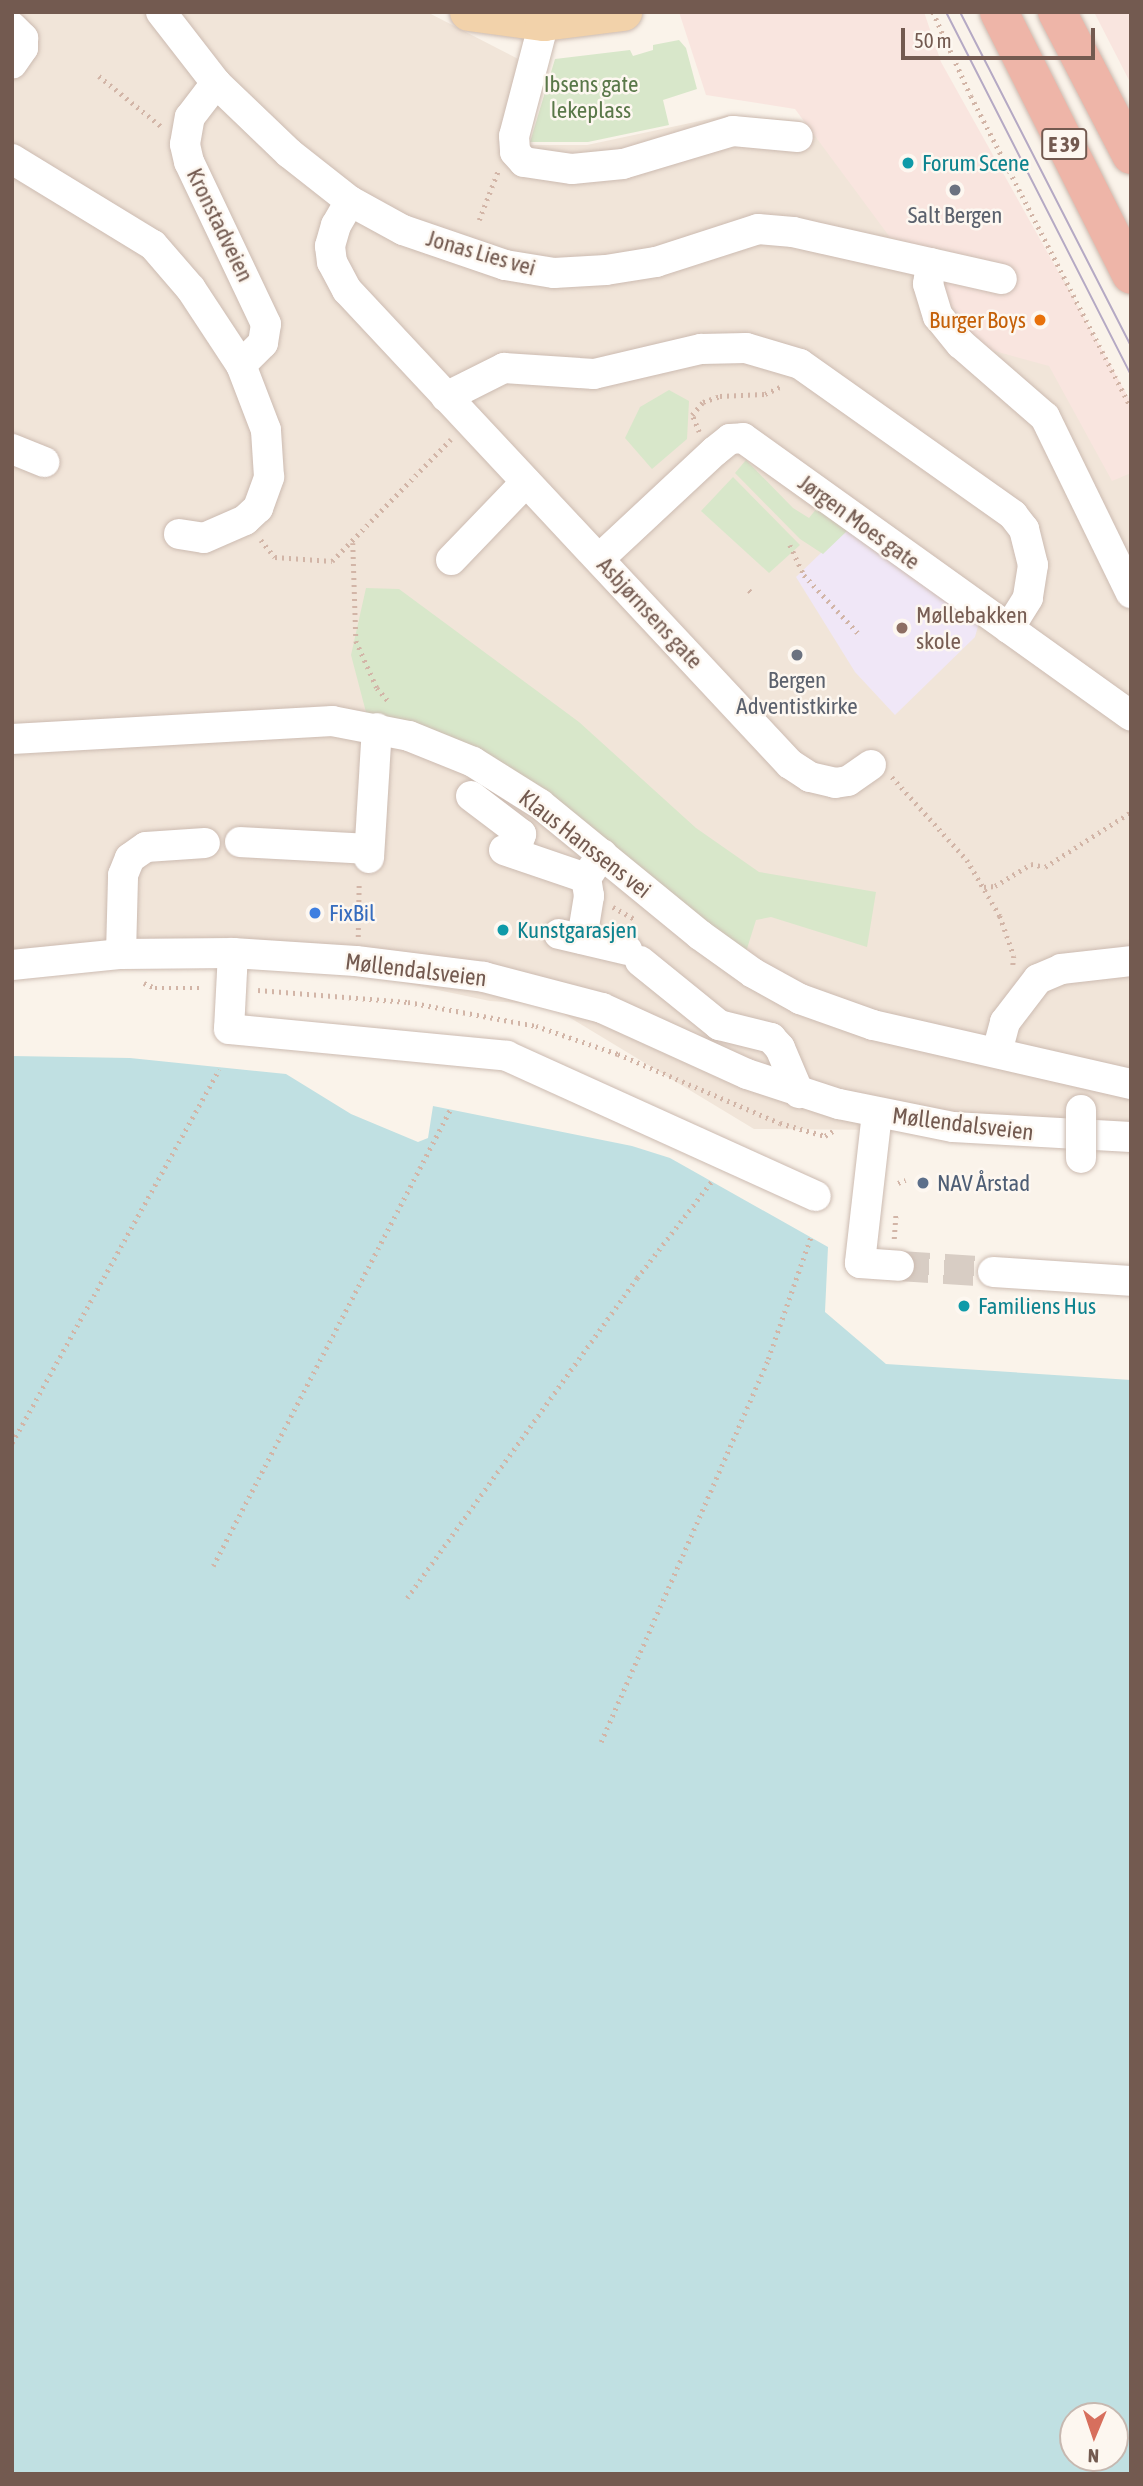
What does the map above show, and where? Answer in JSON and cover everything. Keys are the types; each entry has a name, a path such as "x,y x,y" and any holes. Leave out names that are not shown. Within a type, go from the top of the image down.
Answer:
{"highway":[{"name":"E 39","path":"999,12 1131,275"},
{"name":"E 39","path":"1057,12 1131,155"}],"main road":[{"path":"469,12 544,22 623,12"}],"street":[{"name":"Jonas Lies vei","path":"162,12 216,83 289,153 350,201 403,230 505,265 554,273 656,262 758,229 793,232 1002,279"},
{"path":"544,22 514,135 515,152 524,162 572,169 623,164 733,131 798,137"},
{"path":"12,27 23,38 23,48 12,64"},
{"name":"Kronstadveien","path":"216,83 190,117 185,144 188,162 266,324 263,343 241,365"},
{"path":"12,159 153,246 191,289 241,365 271,452 269,477 258,508 245,520 204,538 179,534"},
{"name":"Asbjørnsens gate","path":"350,201 330,246 346,290 790,764 810,777 835,783 848,781 871,765"},
{"path":"931,263 928,284 938,316 961,344 1045,417 1131,593"},
{"path":"446,397 504,368 594,374 725,348 766,352 795,362 1013,515 1024,529 1033,565 1028,598 1009,628"},
{"name":"Jørgen Moes gate","path":"599,559 715,451 730,439 743,438 964,599 1131,716"},
{"path":"12,449 46,462"},
{"path":"451,560 526,482"},
{"path":"240,842 369,853 386,718"},
{"name":"Klaus Hanssens vei","path":"12,739 259,722 386,718 473,762 540,804 594,866 753,973 800,999 873,1025 997,1052 1087,1077 1131,1084"},
{"path":"471,796 521,834 510,851 594,866 589,896 571,937 633,956 719,1025 771,1038 780,1048 799,1093"},
{"path":"133,970 123,875 130,858 146,847 205,844"},
{"path":"233,953 229,1029 507,1056 816,1196"},
{"name":"Møllendalsveien","path":"12,965 133,970 233,953 356,961 484,976 550,991 603,1008 747,1074 799,1093 877,1113 953,1127 1131,1137"},
{"path":"997,1052 1005,1022 1038,979 1073,967 1131,961"},
{"path":"1081,1158 1081,1110 1087,1077"},
{"path":"877,1113 860,1263 896,1265"},
{"path":"993,1272 1131,1281"}],"path":[{"path":"933,12 971,96 1131,407"},
{"path":"99,76 139,111"},
{"path":"479,220 494,176"},
{"path":"703,438 693,422 695,408 711,398 773,392 795,362"},
{"path":"275,557 332,561 469,421"},
{"path":"352,543 356,641 377,688 386,718"},
{"path":"790,545 804,575 858,633"},
{"path":"913,799 944,831 984,887 1014,956"},
{"path":"984,887 995,886 1031,864 1045,867 1131,812"},
{"path":"358,937 360,872 369,872 369,853"},
{"path":"133,970 150,975"},
{"path":"133,970 155,988 230,988 408,1002 490,1014 579,1039 716,1096 734,1107 825,1136 835,1126"},
{"path":"12,1443 219,1069"},
{"path":"700,1079 716,1096"},
{"path":"213,1566 450,1110"},
{"path":"897,1192 898,1180 905,1180"},
{"path":"407,1598 636,1278 712,1181"},
{"path":"896,1265 897,1204"},
{"path":"601,1742 768,1359 811,1237"}],"shaded area":[{"path":"12,12 427,12 528,64 527,145 587,145 728,115 800,121 1062,276 1131,409 1131,1132 754,1129 549,1005 490,1001 296,960 12,967"},
{"path":"679,12 924,12 941,62 1131,402 1131,473 1112,481 1049,366 969,344 795,109 706,95"},
{"path":"1094,12 1131,12 1131,84"},
{"name":"Møllebakken skole","path":"850,525 980,619 975,637 895,715 855,672 796,577"}],"green space":[{"name":"Ibsens gate lekeplass","path":"679,40 686,48 697,89 663,100 669,125 588,142 530,142 555,59 630,50 633,56 653,50 653,45"},
{"path":"669,390 689,401 687,439 652,469 625,438 640,407"},
{"path":"746,460 793,508 809,518 817,508 848,530 823,554 800,539 735,473"},
{"path":"733,477 800,545 769,573 701,511"},
{"path":"366,588 399,589 579,722 696,828 759,872 876,892 867,947 771,917 756,920 745,955 590,833 367,716 351,655"}],"water":[{"path":"12,1056 130,1058 286,1074 351,1114 418,1142 428,1138 433,1106 632,1146 670,1158 828,1247 825,1312 886,1364 1131,1380 1131,2474 12,2474"}],"tunnel":[{"path":"899,1266 993,1272"}],"tram line":[{"path":"946,12 1131,375"},
{"path":"960,12 1131,346"}],"place":[{"name":"Forum Scene","path":"908,163"},
{"name":"Salt Bergen","path":"955,190"},
{"name":"Burger Boys","path":"1040,320"},
{"name":"Møllebakken skole","path":"902,628"},
{"name":"Bergen Adventistkirke","path":"797,655"},
{"name":"FixBil","path":"315,913"},
{"name":"Kunstgarasjen","path":"503,930"},
{"name":"NAV Årstad","path":"923,1183"},
{"name":"Familiens Hus","path":"964,1306"}]}
